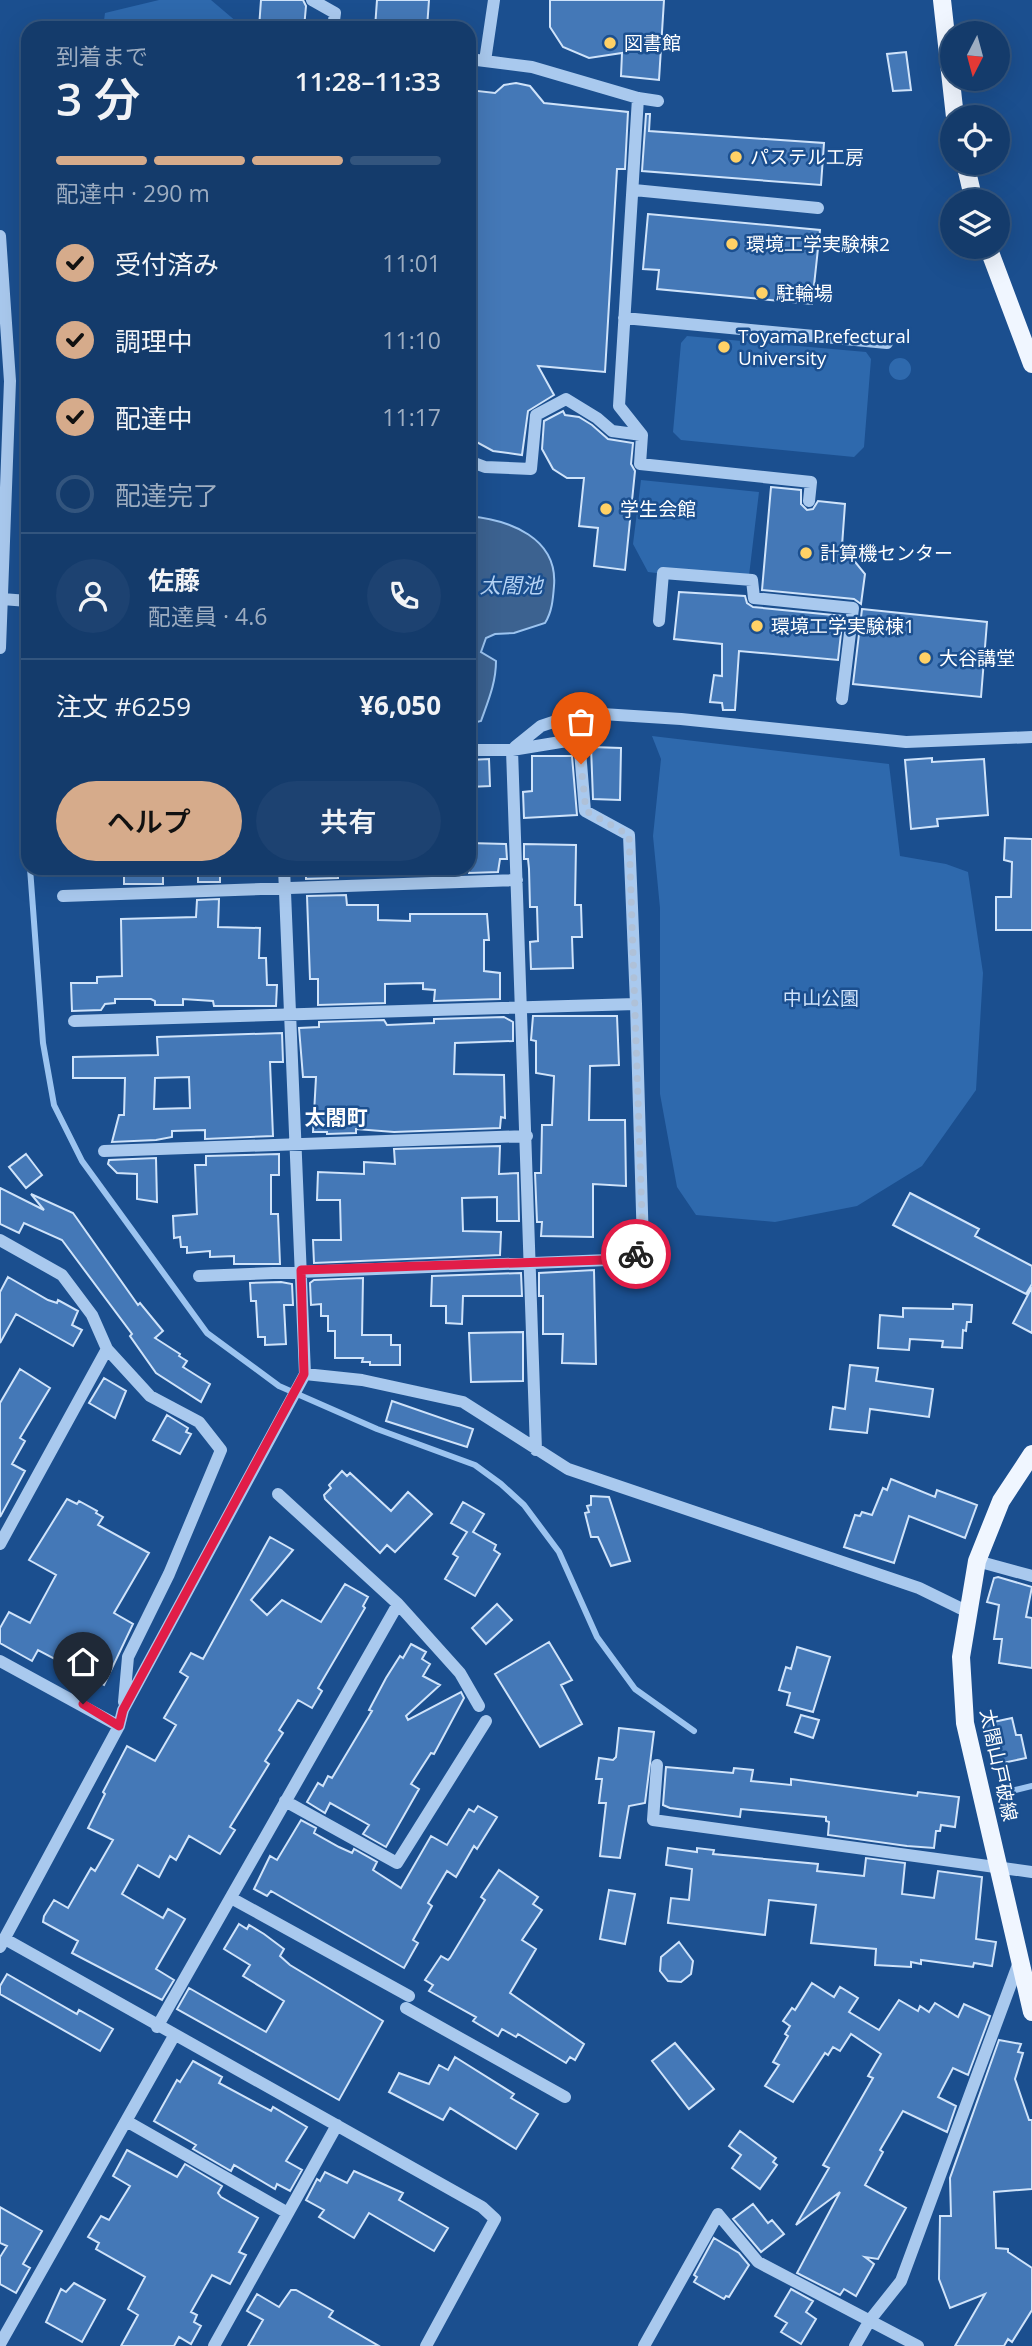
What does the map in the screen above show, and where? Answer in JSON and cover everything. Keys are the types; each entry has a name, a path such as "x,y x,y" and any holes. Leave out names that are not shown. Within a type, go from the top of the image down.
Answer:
{"main road":[{"path":"942,0 954,105"},
{"path":"993,259 1032,363"},
{"name":"太閤山戸破線","path":"1032,1454 1001,1501 977,1561 966,1611 961,1657 965,1723 980,1774 1032,2012"}],"street":[{"path":"312,0 335,13 334,21"},
{"path":"485,61 494,0"},
{"path":"476,60 532,67 638,99 658,101"},
{"path":"638,99 619,406 642,435 640,464 811,482 809,500"},
{"path":"634,190 818,208"},
{"path":"0,236 10,381 0,648"},
{"path":"624,318 887,343"},
{"path":"476,464 485,467 531,469 536,415 566,398 612,431 642,435"},
{"path":"659,621 663,573 752,580 754,598 853,608 842,699"},
{"path":"2,599 21,600"},
{"path":"512,750 541,726 562,719 602,714 681,719 906,742 1032,737"},
{"path":"199,1276 531,1260 633,1259 643,1246 629,835 586,811 579,740 512,750 476,750"},
{"path":"512,750 536,1450"},
{"path":"123,1710 304,1374 284,875"},
{"path":"63,896 517,880"},
{"path":"74,1021 292,1017 636,1004"},
{"path":"104,1151 527,1136"},
{"path":"0,1240 62,1275 92,1315 107,1349 150,1396 199,1422 221,1450 169,1574 128,1657 119,1726 2,1943 337,2125 482,2207 495,2219 426,2346"},
{"path":"0,1544 107,1349"},
{"path":"304,1374 373,1382 463,1402 568,1469 919,1588 966,1611"},
{"path":"278,1494 398,1604 460,1673 479,1706"},
{"path":"977,1561 1032,1576"},
{"path":"157,2027 398,1604"},
{"path":"0,1661 119,1726"},
{"path":"285,1801 397,1863 486,1721"},
{"path":"657,1765 653,1821 1032,1872"},
{"path":"231,1898 565,2097"},
{"path":"855,2346 870,2320 901,2281 1021,1958"},
{"path":"0,2344 128,2122 174,2036"},
{"path":"128,2122 286,2212"},
{"path":"214,2346 286,2212 337,2125"},
{"path":"644,2346 718,2214 758,2262 918,2346"}],"green space":[{"path":"159,0 211,0 236,21 104,21 105,13"},
{"path":"687,336 866,352 871,359 864,447 854,457 681,440 673,432 681,343"},
{"path":"896,358 904,358 911,365 911,373 904,380 896,380 889,373 889,365"},
{"path":"641,480 759,492 748,584 648,572 633,544"},
{"name":"中山公園","path":"652,736 889,764 900,856 946,864 968,872 983,973 976,1090 922,1166 857,1206 775,1222 696,1215 677,1187 660,1094 660,908 653,836 661,759"}],"water":[{"name":"太閤池","path":"476,517 515,527 540,544 553,569 554,586 551,610 545,623 486,638 481,652 496,661 495,677 481,721 476,722"}],"building":[{"path":"261,0 303,0 306,6 305,21 260,21"},
{"path":"377,0 429,0 428,21 376,21"},
{"name":"図書館","path":"550,0 664,0 659,80 621,76 622,53 589,58 563,47 550,27"},
{"path":"906,52 911,90 893,91 887,54"},
{"path":"516,83 530,86 544,103 628,112 625,169 617,169 605,372 538,366 554,395 528,411 522,455 493,451 476,442 476,91 495,93 504,85"},
{"name":"パステル工房","path":"646,114 650,114 649,131 824,143 821,185 642,171"},
{"name":"環境工学実験棟2","path":"648,214 820,230 812,304 657,289 659,270 643,269"},
{"name":"学生会館","path":"563,411 565,415 579,417 592,425 608,439 633,443 631,464 635,471 625,570 594,566 598,528 579,526 584,478 567,478 553,469 542,449 544,421"},
{"name":"計算機センター","path":"771,487 801,490 801,504 807,510 813,509 818,501 845,504 842,546 865,574 861,604 854,599 762,590"},
{"name":"環境工学実験棟1","path":"679,592 745,596 747,603 753,607 843,616 838,660 739,651 735,710 723,710 722,703 710,702 714,675 722,676 722,644 674,639"},
{"name":"大谷講堂","path":"862,609 987,622 981,697 853,684"},
{"path":"591,747 621,748 620,800 593,799"},
{"path":"532,756 572,756 577,815 524,818 523,792 532,791"},
{"path":"932,758 932,762 984,759 988,815 937,819 938,826 911,829 905,760"},
{"path":"489,759 490,786 476,787 476,760"},
{"path":"1005,838 1032,839 1032,930 996,930 996,897 1011,897 1012,862 1004,860"},
{"path":"476,843 506,844 507,859 500,859 498,872 476,873"},
{"path":"524,844 576,845 575,905 581,905 582,937 572,937 573,968 531,969 530,942 538,941 537,907 530,907 529,869 528,859 524,859"},
{"path":"124,875 163,875 163,884 124,884"},
{"path":"198,875 220,875 220,882 198,882"},
{"path":"306,875 338,875 338,878 306,879"},
{"path":"346,895 347,905 378,905 378,920 410,921 410,914 487,914 489,940 484,940 484,971 500,973 500,999 434,1001 435,990 423,989 423,983 385,984 385,1003 318,1005 318,979 310,979 307,896"},
{"path":"219,899 218,927 260,928 259,958 266,958 267,985 277,985 276,1006 214,1006 213,1001 183,999 183,1005 155,1005 155,1001 151,999 115,999 115,1003 105,1004 101,1010 72,1011 71,983 97,983 97,977 122,976 121,919 196,917 197,900"},
{"path":"533,1016 617,1016 619,1065 590,1066 589,1120 625,1120 626,1186 593,1184 593,1237 541,1236 542,1222 537,1222 535,1173 541,1173 542,1125 552,1125 554,1076 536,1073 536,1041 531,1040"},
{"path":"504,1017 513,1022 513,1041 455,1043 454,1074 504,1075 505,1118 501,1117 500,1128 394,1132 356,1129 356,1133 327,1134 313,1132 316,1077 303,1077 299,1028 319,1027 319,1022 384,1020 387,1025 434,1023 434,1019"},
{"path":"282,1033 283,1062 270,1062 273,1136 205,1139 205,1130 172,1131 172,1137 156,1140 112,1142 119,1115 124,1115 125,1078 73,1078 73,1057 158,1055 157,1037","holes":["189,1077 190,1108 154,1109 155,1078"]},
{"path":"500,1146 499,1174 518,1173 519,1221 497,1221 497,1197 462,1198 463,1231 501,1232 500,1255 314,1263 313,1240 341,1240 340,1200 317,1200 318,1172 364,1174 364,1162 395,1164 394,1149"},
{"path":"26,1154 42,1175 26,1188 9,1167"},
{"path":"279,1154 279,1175 271,1175 271,1214 278,1214 280,1264 234,1264 234,1256 210,1257 210,1251 187,1253 187,1247 181,1247 180,1237 174,1238 173,1216 197,1214 195,1165 206,1165 206,1156"},
{"path":"156,1158 157,1202 137,1199 137,1174 117,1173 108,1164 109,1160"},
{"path":"0,1188 44,1210 31,1194 73,1213 138,1305 140,1303 163,1331 155,1338 187,1361 183,1367 210,1384 201,1402 156,1373 130,1336 132,1334 62,1240 24,1223 19,1233 0,1224"},
{"path":"910,1193 979,1229 975,1236 1032,1266 1032,1284 1026,1294 893,1225"},
{"path":"594,1270 596,1364 562,1363 563,1334 543,1334 543,1296 539,1296 539,1273"},
{"path":"521,1273 522,1296 463,1296 462,1324 446,1323 446,1306 431,1306 432,1276"},
{"path":"8,1277 48,1300 57,1303 58,1300 78,1311 72,1325 82,1330 73,1346 16,1314 0,1343 0,1292"},
{"path":"363,1278 362,1335 391,1335 391,1345 400,1345 400,1365 370,1365 370,1362 362,1362 363,1358 335,1358 335,1331 328,1331 328,1316 321,1316 321,1304 311,1305 310,1283 314,1280"},
{"path":"250,1283 292,1284 293,1305 284,1305 286,1344 265,1345 265,1337 258,1337 256,1301 251,1301"},
{"path":"1032,1287 1032,1333 1013,1323"},
{"path":"953,1304 972,1305 971,1322 967,1322 966,1331 963,1330 962,1348 942,1347 943,1341 910,1339 909,1350 878,1348 880,1315 903,1317 903,1308 953,1309"},
{"path":"523,1332 523,1381 471,1382 469,1333"},
{"path":"850,1365 878,1368 876,1381 933,1389 929,1417 870,1409 867,1433 830,1429 833,1407 845,1409"},
{"path":"20,1369 50,1388 20,1438 25,1441 12,1464 25,1471 0,1517 0,1403"},
{"path":"104,1378 126,1391 115,1418 89,1403"},
{"path":"392,1401 473,1429 467,1447 386,1421"},
{"path":"167,1415 188,1428 186,1432 191,1434 180,1454 153,1440"},
{"path":"342,1471 347,1476 350,1473 391,1511 408,1492 432,1514 395,1552 387,1545 380,1553 325,1499 324,1495 331,1488 329,1485"},
{"path":"891,1479 935,1497 937,1490 977,1505 965,1538 909,1516 894,1563 844,1547 855,1515 860,1516 862,1512 872,1515 883,1488 887,1490"},
{"path":"591,1496 609,1497 630,1561 611,1566 598,1537 591,1537 585,1513 589,1512 587,1506 591,1505"},
{"path":"67,1499 77,1504 79,1501 97,1511 96,1513 103,1517 98,1525 149,1553 114,1613 133,1624 104,1685 38,1650 32,1661 0,1643 0,1628 9,1612 30,1623 56,1575 29,1560"},
{"path":"463,1502 484,1514 473,1532 496,1545 494,1550 500,1554 475,1596 445,1579 458,1557 453,1554 467,1532 451,1523"},
{"path":"270,1537 293,1550 251,1600 267,1615 282,1600 321,1622 345,1584 368,1597 363,1606 365,1608 318,1688 322,1691 312,1708 298,1700 279,1730 283,1733 265,1761 269,1764 230,1827 235,1830 220,1854 189,1836 176,1860 170,1856 159,1877 138,1865 122,1894 163,1918 168,1909 185,1919 156,1969 174,1980 162,2000 72,1953 78,1941 43,1922 44,1916 54,1900 68,1908 91,1868 95,1871 113,1840 88,1828 127,1746 155,1761 176,1725 164,1718 188,1677 180,1672 191,1653 203,1659"},
{"path":"994,1578 1032,1587 1026,1617 1032,1618 1032,1668 999,1663 1002,1639 994,1639 999,1605 987,1602"},
{"path":"497,1604 512,1620 486,1644 472,1628"},
{"path":"549,1642 572,1680 561,1685 582,1724 540,1747 495,1674"},
{"path":"411,1644 426,1652 422,1659 430,1664 423,1676 440,1685 406,1716 408,1720 461,1692 464,1698 434,1754 431,1753 411,1784 419,1789 386,1847 363,1834 369,1825 330,1803 325,1813 307,1802 318,1783 323,1786 328,1776 332,1778 372,1711 369,1710 386,1678"},
{"path":"797,1647 830,1657 813,1712 787,1705 790,1693 779,1690 786,1667 791,1669"},
{"path":"801,1715 819,1720 813,1738 795,1732"},
{"path":"1012,1718 1016,1735 1021,1735 1026,1758 993,1765 984,1724"},
{"path":"619,1728 654,1732 645,1803 629,1806 620,1858 600,1856 606,1803 599,1803 602,1779 596,1779 599,1758 613,1760 616,1757"},
{"path":"666,1767 733,1773 734,1768 753,1770 751,1781 791,1785 791,1779 917,1796 918,1792 959,1797 955,1827 941,1825 940,1831 936,1831 934,1848 828,1835 829,1822 826,1817 741,1809 740,1817 670,1808 663,1805"},
{"path":"478,1806 497,1817 477,1849 474,1846 456,1877 447,1871 428,1903 432,1906 413,1940 418,1943 404,1968 271,1891 267,1896 254,1889 270,1856 277,1860 301,1820 316,1828 314,1833 339,1847 352,1853 354,1849 377,1862 373,1870 401,1888 431,1836 447,1845 469,1809 474,1812"},
{"path":"668,1848 697,1852 697,1848 714,1850 713,1854 818,1864 817,1871 864,1876 866,1858 905,1863 902,1894 934,1898 938,1871 982,1877 976,1939 996,1942 992,1966 974,1963 973,1967 921,1960 921,1964 911,1962 911,1967 875,1965 876,1949 811,1943 816,1905 769,1900 765,1935 668,1923 671,1898 689,1900 692,1869 666,1865"},
{"path":"499,1870 538,1897 533,1904 542,1910 522,1940 536,1949 510,1993 584,2044 575,2060 570,2057 566,2063 518,2034 516,2037 502,2029 498,2036 473,2021 476,2017 429,1991 433,1985 425,1980 441,1956 448,1960 450,1958 485,1900 481,1897"},
{"path":"609,1890 635,1894 625,1944 600,1939"},
{"path":"239,1924 247,1929 249,1925 264,1934 284,1949 280,1956 290,1965 383,2021 339,2100 177,2009 189,1988 266,2032 284,2001 243,1976 250,1965 224,1949"},
{"path":"679,1942 693,1961 691,1974 681,1982 668,1981 660,1971 661,1957"},
{"path":"7,1974 77,2014 79,2010 113,2029 100,2051 0,1994 0,1986"},
{"path":"812,1983 834,1997 840,1987 858,1998 849,2012 879,2030 899,2000 918,2011 920,2006 929,2012 935,2003 958,2017 964,2004 990,2016 968,2075 953,2068 938,2097 956,2106 947,2132 903,2111 880,2150 883,2152 865,2185 906,2208 878,2259 865,2257 874,2264 856,2296 844,2289 840,2295 797,2273 840,2192 796,2225 829,2168 823,2165 873,2078 868,2076 881,2054 851,2034 840,2051 833,2047 828,2055 825,2053 793,2102 765,2086 779,2065 773,2062 788,2036 785,2034 790,2026 783,2021 792,2008 795,2010"},
{"path":"999,2040 1021,2044 1018,2052 1023,2053 1015,2079 1029,2120 1032,2120 1032,2189 994,2192 996,2248 1008,2249 1008,2252 1032,2268 1032,2310 1012,2342 1008,2339 1004,2346 955,2346 985,2294 950,2308 939,2279 940,2216 951,2216 950,2178"},
{"path":"675,2043 714,2089 689,2109 652,2061"},
{"path":"455,2057 514,2094 511,2098 538,2114 516,2149 450,2108 443,2120 389,2092 399,2073 429,2084 439,2065 448,2070"},
{"path":"193,2061 222,2077 219,2083 271,2111 273,2107 307,2127 286,2161 302,2170 290,2191 277,2184 275,2189 234,2165 231,2171 193,2149 196,2145 154,2121 177,2080 180,2082"},
{"path":"740,2131 776,2158 773,2162 777,2165 760,2189 732,2168 741,2155 729,2146"},
{"path":"127,2150 177,2177 185,2164 222,2186 218,2193 221,2197 258,2218 239,2252 246,2255 230,2284 212,2275 191,2312 197,2315 194,2322 201,2326 191,2344 179,2337 174,2346 121,2346 138,2315 128,2309 145,2277 96,2249 99,2243 88,2237 101,2216 109,2220 130,2186 113,2176"},
{"path":"354,2171 403,2193 399,2200 448,2228 434,2251 369,2213 354,2238 319,2217 324,2210 306,2200 317,2179 320,2181 325,2172 347,2183"},
{"path":"753,2204 768,2223 772,2220 784,2234 761,2252 733,2219"},
{"path":"0,2207 42,2231 23,2264 30,2268 16,2293 0,2284 0,2257 7,2246 0,2243"},
{"path":"714,2238 739,2253 749,2265 729,2297 724,2299 694,2282 697,2277 694,2275"},
{"path":"74,2283 105,2300 82,2342 46,2322 61,2289 66,2292"},
{"path":"791,2289 813,2301 806,2312 816,2319 801,2344 781,2332 787,2323 775,2316"},
{"path":"291,2290 296,2290 333,2311 329,2317 379,2346 248,2346 263,2320 247,2311 257,2294 279,2307"}],"waterway":[{"path":"31,875 43,1043 54,1105 82,1161 207,1333 279,1386 377,1429 475,1465 501,1484 524,1505 559,1552 597,1637 635,1689 694,1731"},
{"path":"1011,1791 1032,1786"}],"way so far":[{"path":"581,764 586,811 629,835 643,1246 636,1254"}],"place":[{"name":"図書館","path":"610,43"},
{"name":"パステル工房","path":"736,157"},
{"name":"環境工学実験棟2","path":"732,244"},
{"name":"駐輪場","path":"762,293"},
{"name":"Toyama Prefectural University","path":"724,347"},
{"name":"学生会館","path":"606,509"},
{"name":"計算機センター","path":"806,553"},
{"name":"環境工学実験棟1","path":"757,626"},
{"name":"大谷講堂","path":"925,658"}],"district":[{"name":"太閤町","path":"336,1117"}],"route":[{"path":"83,1704 119,1726 123,1710 304,1374 301,1270 531,1260 633,1259 636,1254"}]}
